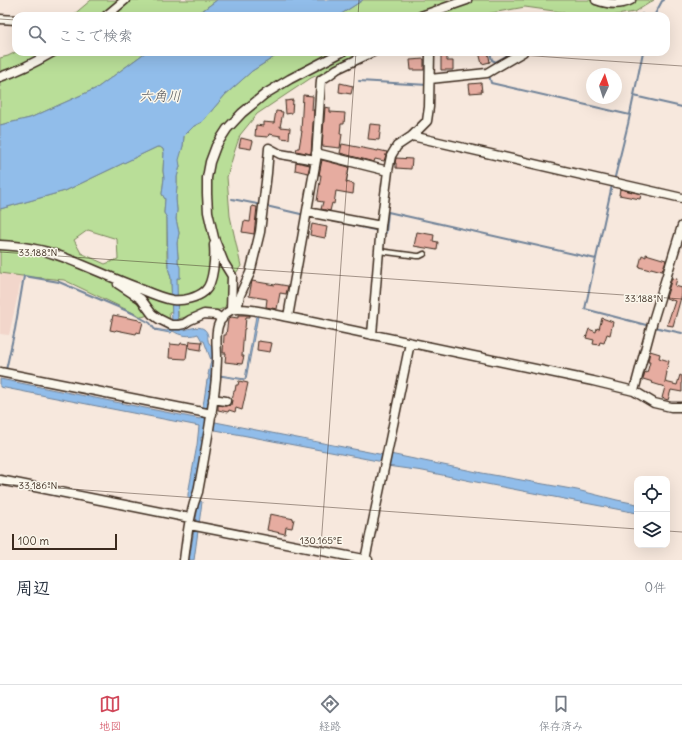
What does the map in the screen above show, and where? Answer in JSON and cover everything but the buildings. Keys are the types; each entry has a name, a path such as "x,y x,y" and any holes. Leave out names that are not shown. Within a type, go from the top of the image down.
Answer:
{"street":[{"path":"111,12 126,0"},
{"path":"432,12 467,0"},
{"path":"596,0 621,4 629,1 633,4 640,0"},
{"path":"0,19 12,20"},
{"path":"0,77 10,74 46,56"},
{"path":"234,309 232,276 224,263 214,238 208,212 207,178 210,162 216,146 227,129 242,113 265,94 334,56"},
{"path":"288,317 316,157 321,80 336,69 364,56"},
{"path":"372,335 381,230 391,156 397,146 415,137 427,121 429,107 430,56"},
{"path":"429,84 487,73 516,56"},
{"path":"415,137 682,198"},
{"path":"234,309 250,273 260,232 269,148 280,154 316,157 388,171"},
{"path":"306,214 381,230"},
{"path":"634,391 651,327 682,226"},
{"path":"0,245 38,249 57,255 163,298 182,300 194,297 209,286 213,272 215,252 214,238"},
{"path":"105,275 141,299 152,314 159,320 175,325 184,324 204,314 216,315 222,319"},
{"path":"184,560 193,524 195,500 198,492 209,432 216,375 218,326 225,314 234,309 288,317 593,381 634,391 654,403 671,407 682,407"},
{"path":"0,480 193,524 366,560 410,342"},
{"path":"0,372 198,411 211,415"},
{"path":"213,399 226,401"}],"lane":[{"path":"379,251 417,256 424,254"}],"shaded area":[{"path":"0,273 22,276 9,335 0,334"}],"green space":[{"path":"91,0 217,0 200,12 77,12"},
{"path":"363,0 654,0 635,12 561,12 525,7 497,12 344,12"},
{"path":"12,54 12,56 141,56 97,88 30,118 0,125 0,58"},
{"path":"276,56 360,56 311,78 257,114 240,135 227,177 230,216 241,266 229,283 230,299 224,308 178,319 178,311 169,312 170,321 155,313 142,317 64,280 0,273 0,209 65,191 157,147 160,147 163,149 164,153 164,178 162,194 165,199 164,213 167,218 167,256 171,278 172,302 177,278 180,278 177,243 179,233 176,219 176,199 177,177 180,166 178,160 183,146 184,136 194,126 202,122 225,95 252,71","holes":["88,230 117,239 118,259 105,264 81,253 74,240"]}],"water":[{"path":"217,0 363,0 344,12 200,12"},
{"name":"六角川","path":"141,56 276,56 252,71 225,95 202,122 194,126 184,136 179,160 180,166 177,177 176,199 176,219 179,233 177,243 178,263 180,267 180,278 177,278 178,328 184,330 203,328 205,330 208,336 208,342 211,346 212,345 214,357 213,374 245,379 256,316 258,316 246,379 245,380 213,375 211,376 210,380 212,380 205,420 384,455 390,454 482,473 577,490 634,503 634,512 423,471 387,466 383,462 205,428 203,438 201,437 201,441 203,441 193,495 202,502 194,560 189,560 198,507 197,504 188,497 188,494 199,426 0,387 0,379 200,419 211,360 204,341 202,341 198,334 185,336 173,331 170,333 154,330 167,331 169,328 172,328 171,278 168,267 167,218 164,213 165,199 162,194 164,178 163,149 157,147 65,191 0,209 0,125 30,118 97,88"}],"waterway":[{"path":"656,12 664,0"},
{"path":"491,56 492,60 496,62"},
{"path":"499,64 497,61 506,56"},
{"path":"614,181 642,56"},
{"path":"489,75 491,83 630,115"},
{"path":"359,81 428,85"},
{"path":"634,96 682,107"},
{"path":"400,149 409,142"},
{"path":"612,185 585,309 650,326"},
{"path":"232,199 262,205"},
{"path":"266,206 305,215"},
{"path":"383,232 386,233 388,212 596,259"},
{"path":"338,222 379,231"},
{"path":"6,370 24,276 59,282 132,313 150,323 155,330 157,330"},
{"path":"654,327 682,333"}]}
